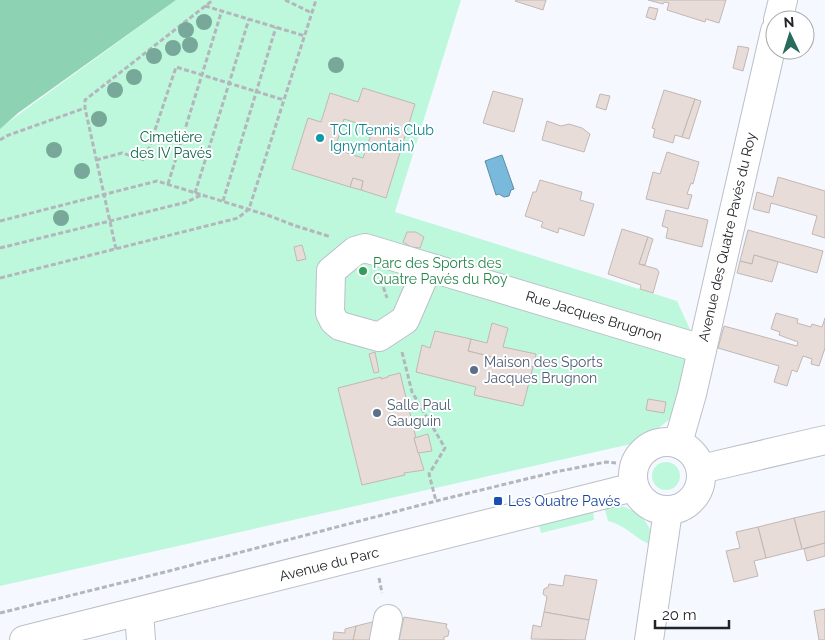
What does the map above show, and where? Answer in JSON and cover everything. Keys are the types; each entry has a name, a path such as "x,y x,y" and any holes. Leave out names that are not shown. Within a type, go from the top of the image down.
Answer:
{"street":[{"name":"Avenue des Quatre Pavés du Roy","path":"678,444 692,394 768,60"},
{"path":"374,251 355,251 331,271 330,313 340,326 379,337 396,327 405,320 428,267"},
{"name":"Rue Jacques Brugnon","path":"374,251 702,349"},
{"path":"701,469 825,440"},
{"path":"662,442 678,444 689,449 701,469 701,481 698,492 692,500 677,509 668,511 657,509 639,497 634,476 639,456 647,448 662,442"},
{"name":"Avenue du Parc","path":"24,640 374,552 634,476"},
{"path":"649,640 668,511"},
{"path":"139,612 141,640"}],"path":[{"path":"116,249 85,108 85,100 213,0"},
{"path":"285,0 312,13"},
{"path":"0,278 238,218 249,209 316,0"},
{"path":"205,6 305,36"},
{"path":"168,184 222,10"},
{"path":"195,193 250,19"},
{"path":"223,201 276,26"},
{"path":"96,160 122,153 145,160 176,67 284,100"},
{"path":"0,140 6,136 85,108"},
{"path":"0,221 157,181 249,209 374,251 378,272 396,327 412,392 445,448 430,474 436,501"},
{"path":"0,248 187,202 202,195"},
{"path":"0,613 555,472 606,462 634,476"},
{"path":"374,552 386,630"}],"green space":[{"path":"0,0 176,0 18,113 0,129"},
{"name":"Parc des Sports des Quatre Pavés du Roy","path":"176,0 461,0 395,212 677,301 694,338 676,414 660,427 631,444 0,586 0,128"},
{"path":"666,462 676,466 680,476 676,486 666,490 656,486 652,476 656,466"},
{"path":"616,505 631,510 643,518 650,530 654,546 621,526 608,521 604,506"},
{"path":"593,509 594,520 541,533 538,522"}],"water":[{"path":"502,155 514,189 511,190 509,196 504,197 499,194 496,195 485,161"}],"building":[{"path":"516,0 546,0 543,10"},
{"path":"648,0 726,0 719,23 706,19 705,22 667,10 669,3 664,2 663,4"},
{"path":"649,7 658,9 655,20 646,17"},
{"path":"738,46 749,48 743,71 733,68"},
{"name":"TCI (Tennis Club Ignymontain)","path":"363,88 415,104 386,198 361,190 363,181 353,178 350,187 292,169 308,118 321,122 330,93 358,102","holes":["344,119 373,128 363,158 335,149"]},
{"path":"664,90 695,99 682,137 675,135 673,143 653,137 655,129 652,128"},
{"path":"493,91 523,99 514,132 483,123"},
{"path":"600,94 610,96 606,110 596,107"},
{"path":"695,99 701,101 689,139 682,137"},
{"path":"547,121 561,126 569,124 582,128 590,134 584,152 542,140"},
{"path":"667,152 699,162 693,184 691,183 687,194 692,195 688,209 646,199 653,172 660,174"},
{"path":"778,177 825,191 825,238 812,234 817,216 771,203 769,213 753,209 757,192 773,197"},
{"path":"353,178 363,181 361,190 350,187"},
{"path":"540,180 582,192 580,200 594,204 584,236 559,228 558,233 541,227 543,222 525,216 533,192 536,192"},
{"path":"666,210 708,220 702,247 666,238 668,228 662,226"},
{"path":"622,229 648,237 639,264 657,269 659,272 653,293 640,289 641,285 608,274"},
{"path":"748,230 823,251 817,273 754,255 752,264 740,261"},
{"path":"407,232 416,232 424,237 420,248 411,247 403,242"},
{"path":"648,237 653,239 645,265 639,264"},
{"path":"302,245 306,259 297,261 294,247"},
{"path":"754,255 778,262 772,282 737,273 740,261 752,264"},
{"path":"776,313 798,319 797,323 811,327 812,324 822,327 825,318 825,348 819,366 811,364 812,359 803,356 797,372 792,370 787,386 774,382 779,366 718,348 724,326 797,346 798,342 779,335 780,332 771,329"},
{"path":"492,323 508,328 503,347 536,354 533,367 468,351 471,339 487,343"},
{"name":"Maison des Sports Jacques Brugnon","path":"435,331 471,339 468,351 533,367 523,406 474,395 476,387 416,372 422,345 430,348"},
{"path":"375,352 379,372 374,373 369,354"},
{"name":"Salle Paul Gauguin","path":"400,373 416,438 414,438 424,470 404,473 405,475 362,485 338,388"},
{"path":"648,399 666,402 664,413 646,410"},
{"path":"428,434 432,451 418,453 414,438"},
{"path":"825,511 825,543 802,549 794,518"},
{"path":"794,518 802,549 766,558 758,527"},
{"path":"758,527 766,558 754,561 758,576 734,582 726,551 740,548 736,532"},
{"path":"825,543 825,556 807,561 804,549"},
{"path":"565,575 597,580 589,620 544,612 547,597 543,594 544,589 549,584 563,586"},
{"path":"825,609 825,640 819,640 814,611"},
{"path":"544,612 589,620 585,640 531,639 533,625 541,627"},
{"path":"404,617 447,624 448,636 444,637 444,640 399,640"},
{"path":"380,620 376,640 353,640 356,626"},
{"path":"356,626 353,640 333,640 334,632 345,633 345,629"}],"place":[{"name":"TCI (Tennis Club Ignymontain)","path":"320,138"},
{"name":"Parc des Sports des Quatre Pavés du Roy","path":"363,271"},
{"name":"Maison des Sports Jacques Brugnon","path":"474,370"},
{"name":"Salle Paul Gauguin","path":"377,413"},
{"name":"Les Quatre Pavés","path":"498,501"}],"park label":[{"name":"Cimetière des IV Pavés","path":"171,146"}]}
